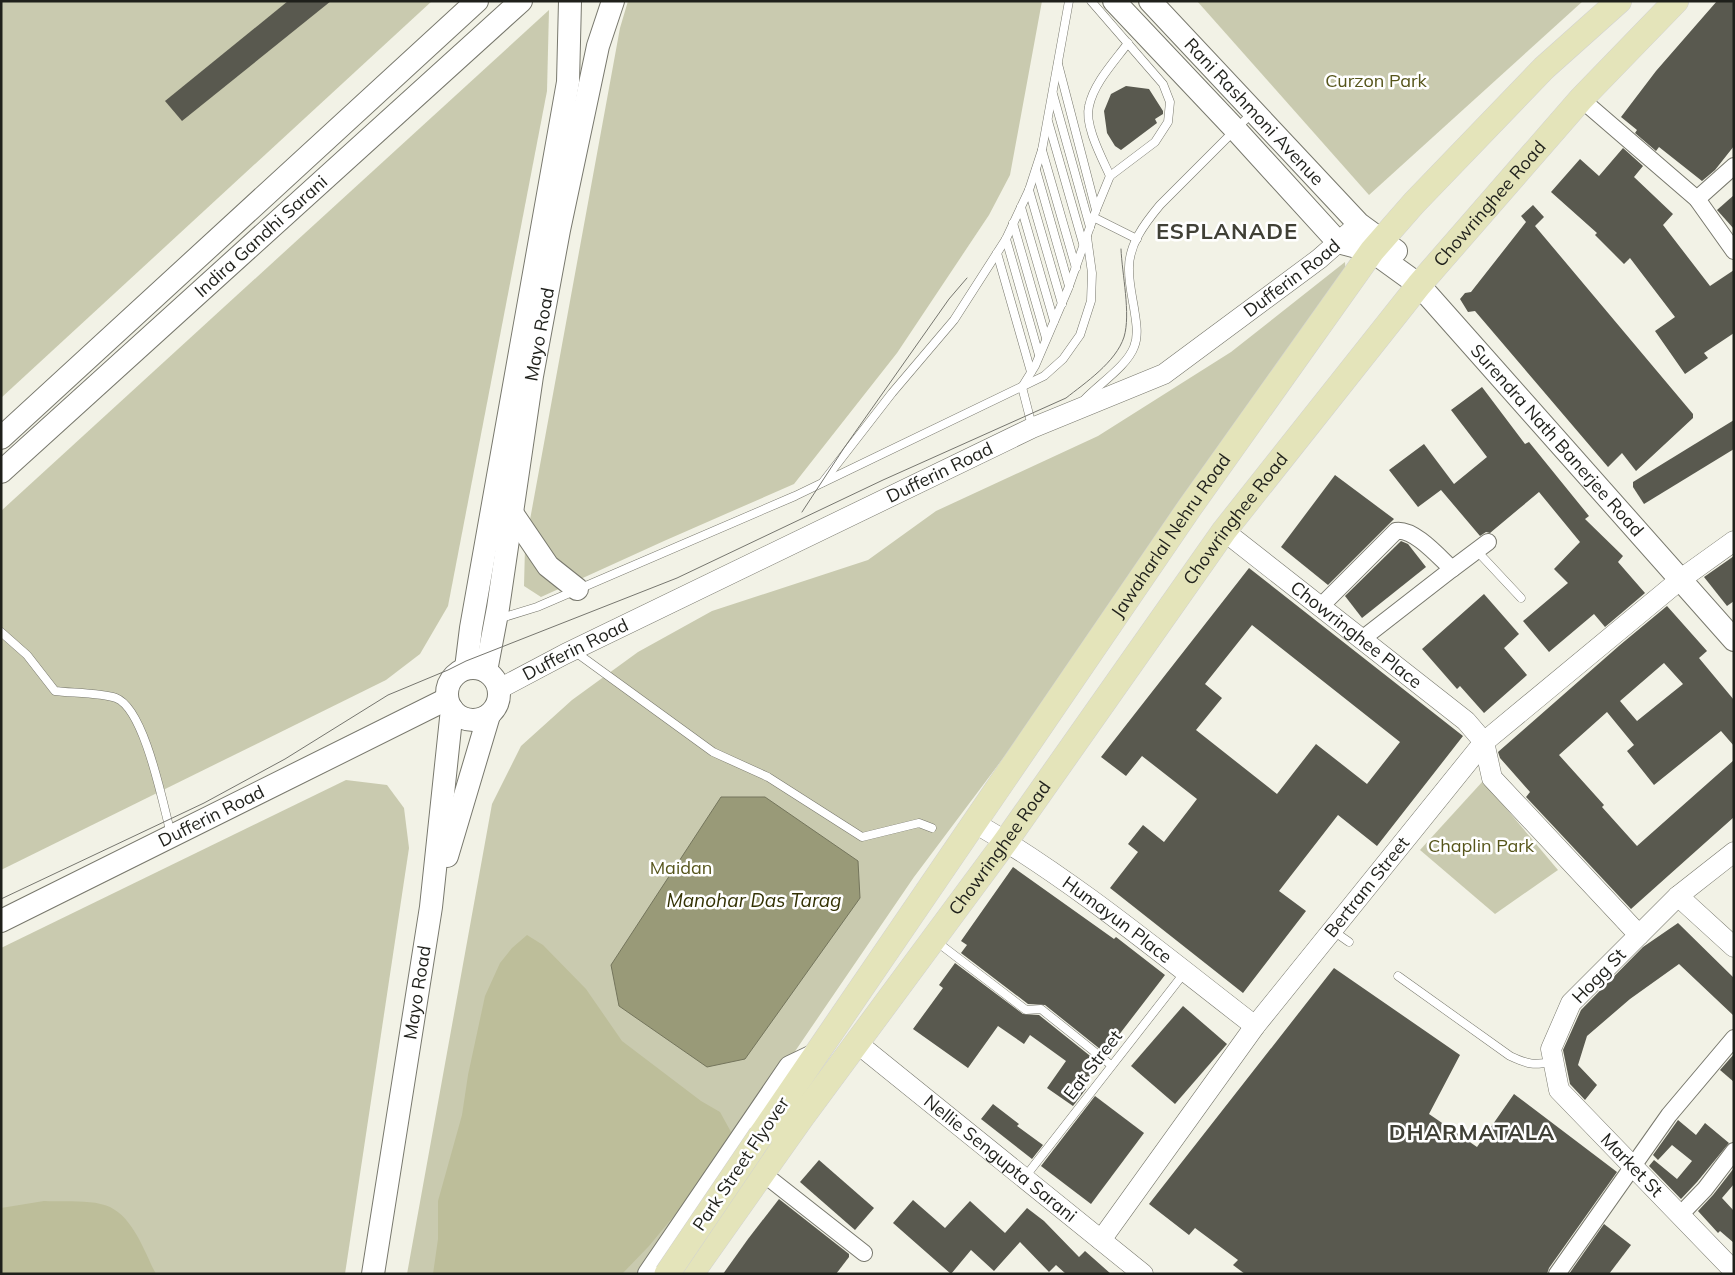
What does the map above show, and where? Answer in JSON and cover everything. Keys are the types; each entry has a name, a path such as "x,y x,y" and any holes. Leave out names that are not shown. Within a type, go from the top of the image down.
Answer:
{"main road":[{"name":"Indira Gandhi Sarani","path":"1,438 477,1"},
{"name":"Indira Gandhi Sarani","path":"1,472 521,1"},
{"name":"Mayo Road","path":"476,669 470,628 568,82 570,1"},
{"name":"Mayo Road","path":"476,669 496,620 532,376 561,220 598,46 613,1"},
{"path":"1114,1 1236,129 1338,242 1377,246 1414,203 1544,68 1619,1"},
{"name":"Rani Rashmoni Avenue","path":"1150,1 1359,224 1377,246"},
{"name":"Chowringhee Road","path":"837,1069 1006,841 1224,531 1424,280 1581,99 1676,1"},
{"name":"Surendra Nath Banerjee Road","path":"1377,246 1424,280 1734,640"},
{"name":"Jawaharlal Nehru Road","path":"975,823 1190,507 1377,246"},
{"path":"512,513 548,566 577,589"},
{"path":"431,907 489,715 498,704 500,689 492,675 476,669 458,672 452,678 447,692 450,704 461,717 468,720 475,720 489,715"},
{"name":"Mayo Road","path":"373,1274 431,907 450,704"},
{"name":"Dufferin Road","path":"1,921 172,836 450,704"},
{"name":"Chowringhee Road","path":"814,1055 975,823"},
{"path":"649,1274 790,1067 814,1055"},
{"name":"Park Street Flyover","path":"691,1274 771,1141 814,1055"},
{"path":"701,1274 832,1094 837,1069"},
{"name":"Park Street Flyover","path":"667,1274 771,1141 837,1069"}],"street":[{"path":"1581,99 1697,199 1734,251"},
{"path":"1697,199 1734,166"},
{"name":"Dufferin Road","path":"500,689 573,650 1032,428 1164,374 1319,259 1359,224"},
{"path":"1320,606 1396,531 1402,530 1415,535 1452,568"},
{"name":"Chowringhee Place","path":"1224,531 1466,720 1484,742"},
{"name":"Bertram Street","path":"1101,1240 1255,1026 1484,742 1681,579 1734,541"},
{"path":"1362,639 1452,568 1482,547"},
{"path":"1484,742 1492,778 1639,935"},
{"name":"Humayun Place","path":"975,823 1006,841 1072,885 1255,1026"},
{"path":"1734,852 1678,896 1734,947"},
{"name":"Hogg St","path":"1552,1055 1571,1003 1678,896"},
{"path":"1557,1274 1669,1115 1734,1038"},
{"name":"Nellie Sengupta Sarani","path":"857,1043 1143,1274"},
{"name":"Market St","path":"1552,1055 1559,1090 1734,1271"},
{"path":"1680,1215 1705,1189 1734,1151"},
{"path":"770,1179 864,1253"}],"lane":[{"path":"822,483 892,393 954,320 1006,239 1029,190 1042,150 1069,1"},
{"path":"1032,428 1022,387 1039,356 1062,304 1110,176 1155,142 1168,122 1170,102 1163,84 1091,1"},
{"path":"1110,176 1091,132 1088,107 1100,79 1128,44"},
{"path":"1058,62 1095,213 1136,240"},
{"path":"1052,89 1090,228"},
{"path":"1072,412 1096,387 1122,365 1134,348 1136,324 1129,270 1130,255 1146,222 1160,205 1254,112"},
{"path":"1047,120 1084,247"},
{"path":"1042,150 1076,268"},
{"path":"1036,170 1069,286"},
{"path":"1029,190 1062,304"},
{"path":"1021,207 1054,322"},
{"path":"1014,223 1046,338"},
{"path":"496,620 537,607 822,483 1044,376 1063,359 1080,335 1091,301 1092,272 1087,238"},
{"path":"1006,239 1039,356"},
{"path":"997,253 1031,372"},
{"path":"1482,547 1521,598"},
{"path":"1,632 26,655 55,692 117,698 131,711 142,730 172,836"},
{"path":"573,650 713,752 768,776 862,837 919,823 932,828"},
{"path":"1332,930 1349,942"},
{"path":"933,940 1026,1010 1041,1009 1112,1065"},
{"name":"Eat Street","path":"1025,1177 1184,972"},
{"path":"1398,976 1510,1056 1525,1064 1537,1065 1552,1055"}],"green space":[{"path":"1,1 432,1 1,398"},
{"path":"628,1 1042,1 1010,175 989,215 897,353 794,484 541,597 524,586 525,547 620,28"},
{"name":"Curzon Park","path":"1197,1 1583,1 1369,195"},
{"path":"549,10 547,91 448,606 420,654 386,680 1,870 1,511"},
{"name":"Maidan","path":"1345,262 1347,300 914,877 643,1274 407,1274 492,804 521,746 572,700 638,652 712,611 868,560 936,511 1098,436 1231,352"},
{"path":"346,780 387,785 404,808 409,848 345,1274 1,1274 1,948"},
{"name":"Chaplin Park","path":"1483,781 1558,870 1495,914 1420,850"}],"shaded area":[{"path":"527,935 543,945 586,989 622,1041 701,1101 720,1112 736,1141 649,1246 622,1274 433,1274 438,1239 438,1201 462,1115 468,1075 485,996 500,963 512,948"},
{"path":"44,1201 78,1201 103,1204 118,1212 126,1219 138,1236 156,1274 1,1274 1,1208"}],"water":[{"name":"Manohar Das Tarag","path":"721,797 765,797 858,861 860,898 745,1059 707,1067 619,1006 611,965"}],"building":[{"path":"288,1 331,1 182,121 165,101"},
{"path":"1717,1 1734,1 1734,146 1715,170 1702,181 1659,147 1656,151 1635,133 1637,130 1621,117 1656,71"},
{"path":"1126,86 1149,89 1163,114 1155,119 1157,123 1121,150 1115,146 1107,133 1104,111 1111,94"},
{"path":"1623,148 1643,166 1634,177 1673,214 1663,225 1710,286 1734,270 1734,333 1704,353 1708,358 1685,374 1655,331 1675,317 1630,258 1624,264 1595,235 1597,233 1551,192 1580,159 1599,176"},
{"path":"1734,195 1734,229 1717,210"},
{"path":"1533,205 1544,217 1535,226 1693,414 1693,418 1636,471 1622,453 1608,467 1475,311 1468,312 1460,299 1465,293 1471,292 1526,222 1521,216"},
{"path":"1482,387 1525,444 1529,442 1589,516 1585,519 1623,556 1618,562 1645,593 1605,627 1594,614 1549,652 1523,621 1568,583 1554,569 1580,542 1539,492 1490,533 1486,532 1480,536 1441,490 1418,507 1389,470 1424,444 1454,484 1487,457 1451,410"},
{"path":"1734,420 1734,449 1644,504 1633,487 1633,482"},
{"path":"1335,475 1394,519 1328,585 1281,547"},
{"path":"1401,541 1408,544 1426,567 1362,618 1345,596"},
{"path":"1734,556 1734,601 1727,606 1704,577"},
{"path":"1249,568 1463,736 1377,846 1338,815 1279,891 1306,911 1243,993 1110,888 1138,852 1128,844 1143,825 1164,842 1197,799 1142,756 1126,776 1101,757","holes":["1252,625 1400,742 1367,784 1316,744 1277,794 1196,730 1222,698 1205,684"]},
{"path":"1484,594 1519,634 1504,648 1527,675 1484,713 1460,686 1457,689 1422,649"},
{"path":"1667,606 1707,651 1699,658 1734,700 1734,746 1721,731 1654,785 1627,751 1634,745 1607,712 1559,755 1604,805 1602,807 1637,846 1734,760 1734,817 1631,909 1526,797 1530,792 1500,758 1498,752","holes":["1664,663 1683,684 1637,721 1620,701"]},
{"path":"1013,867 1114,939 1116,937 1165,975 1105,1053 1045,1005 1028,1004 961,953 967,945 961,941"},
{"path":"1678,923 1734,978 1734,1016 1679,964 1630,999 1587,1036 1578,1065 1597,1085 1585,1100 1570,1084 1563,1050 1581,1010 1643,947"},
{"path":"955,963 1023,1014 1039,1015 1099,1063 1083,1086 1086,1089 1073,1106 1047,1088 1066,1061 1030,1035 1024,1044 998,1026 968,1068 913,1029 943,988 939,985"},
{"path":"1334,968 1460,1055 1429,1114 1477,1147 1514,1094 1617,1172 1549,1268 1547,1274 1245,1274 1233,1265 1238,1260 1195,1228 1189,1235 1149,1204"},
{"path":"1183,1006 1227,1044 1175,1104 1131,1066"},
{"path":"1734,1054 1734,1082 1720,1070"},
{"path":"1095,1096 1144,1133 1091,1204 1041,1166"},
{"path":"993,1104 1019,1124 1017,1126 1043,1145 1032,1159 981,1119"},
{"path":"1678,1120 1696,1135 1705,1123 1729,1143 1681,1199 1649,1166 1654,1160 1677,1179 1692,1161 1672,1145 1658,1160 1653,1155"},
{"path":"819,1160 874,1208 855,1230 800,1182"},
{"path":"1734,1168 1734,1184 1722,1198 1734,1211 1734,1243 1720,1231 1718,1233 1698,1211"},
{"path":"779,1199 849,1254 849,1257 836,1274 723,1274"},
{"path":"913,1200 945,1228 970,1201 1005,1233 1027,1208 1044,1221 1079,1257 1085,1251 1111,1274 1066,1274 1056,1265 1049,1272 1020,1242 994,1271 971,1250 951,1274 893,1223"},
{"path":"1604,1224 1631,1245 1609,1274 1569,1274"}],"tram line":[{"path":"1,899 204,803 285,759 388,695 466,661 677,578 883,480 1066,398 1091,379 1107,363 1120,346 1124,337 1127,317 1121,249"},
{"path":"802,512 844,448 949,299 967,278"}],"district":[{"name":"ESPLANADE","path":"1227,231"},
{"name":"DHARMATALA","path":"1472,1132"}]}
